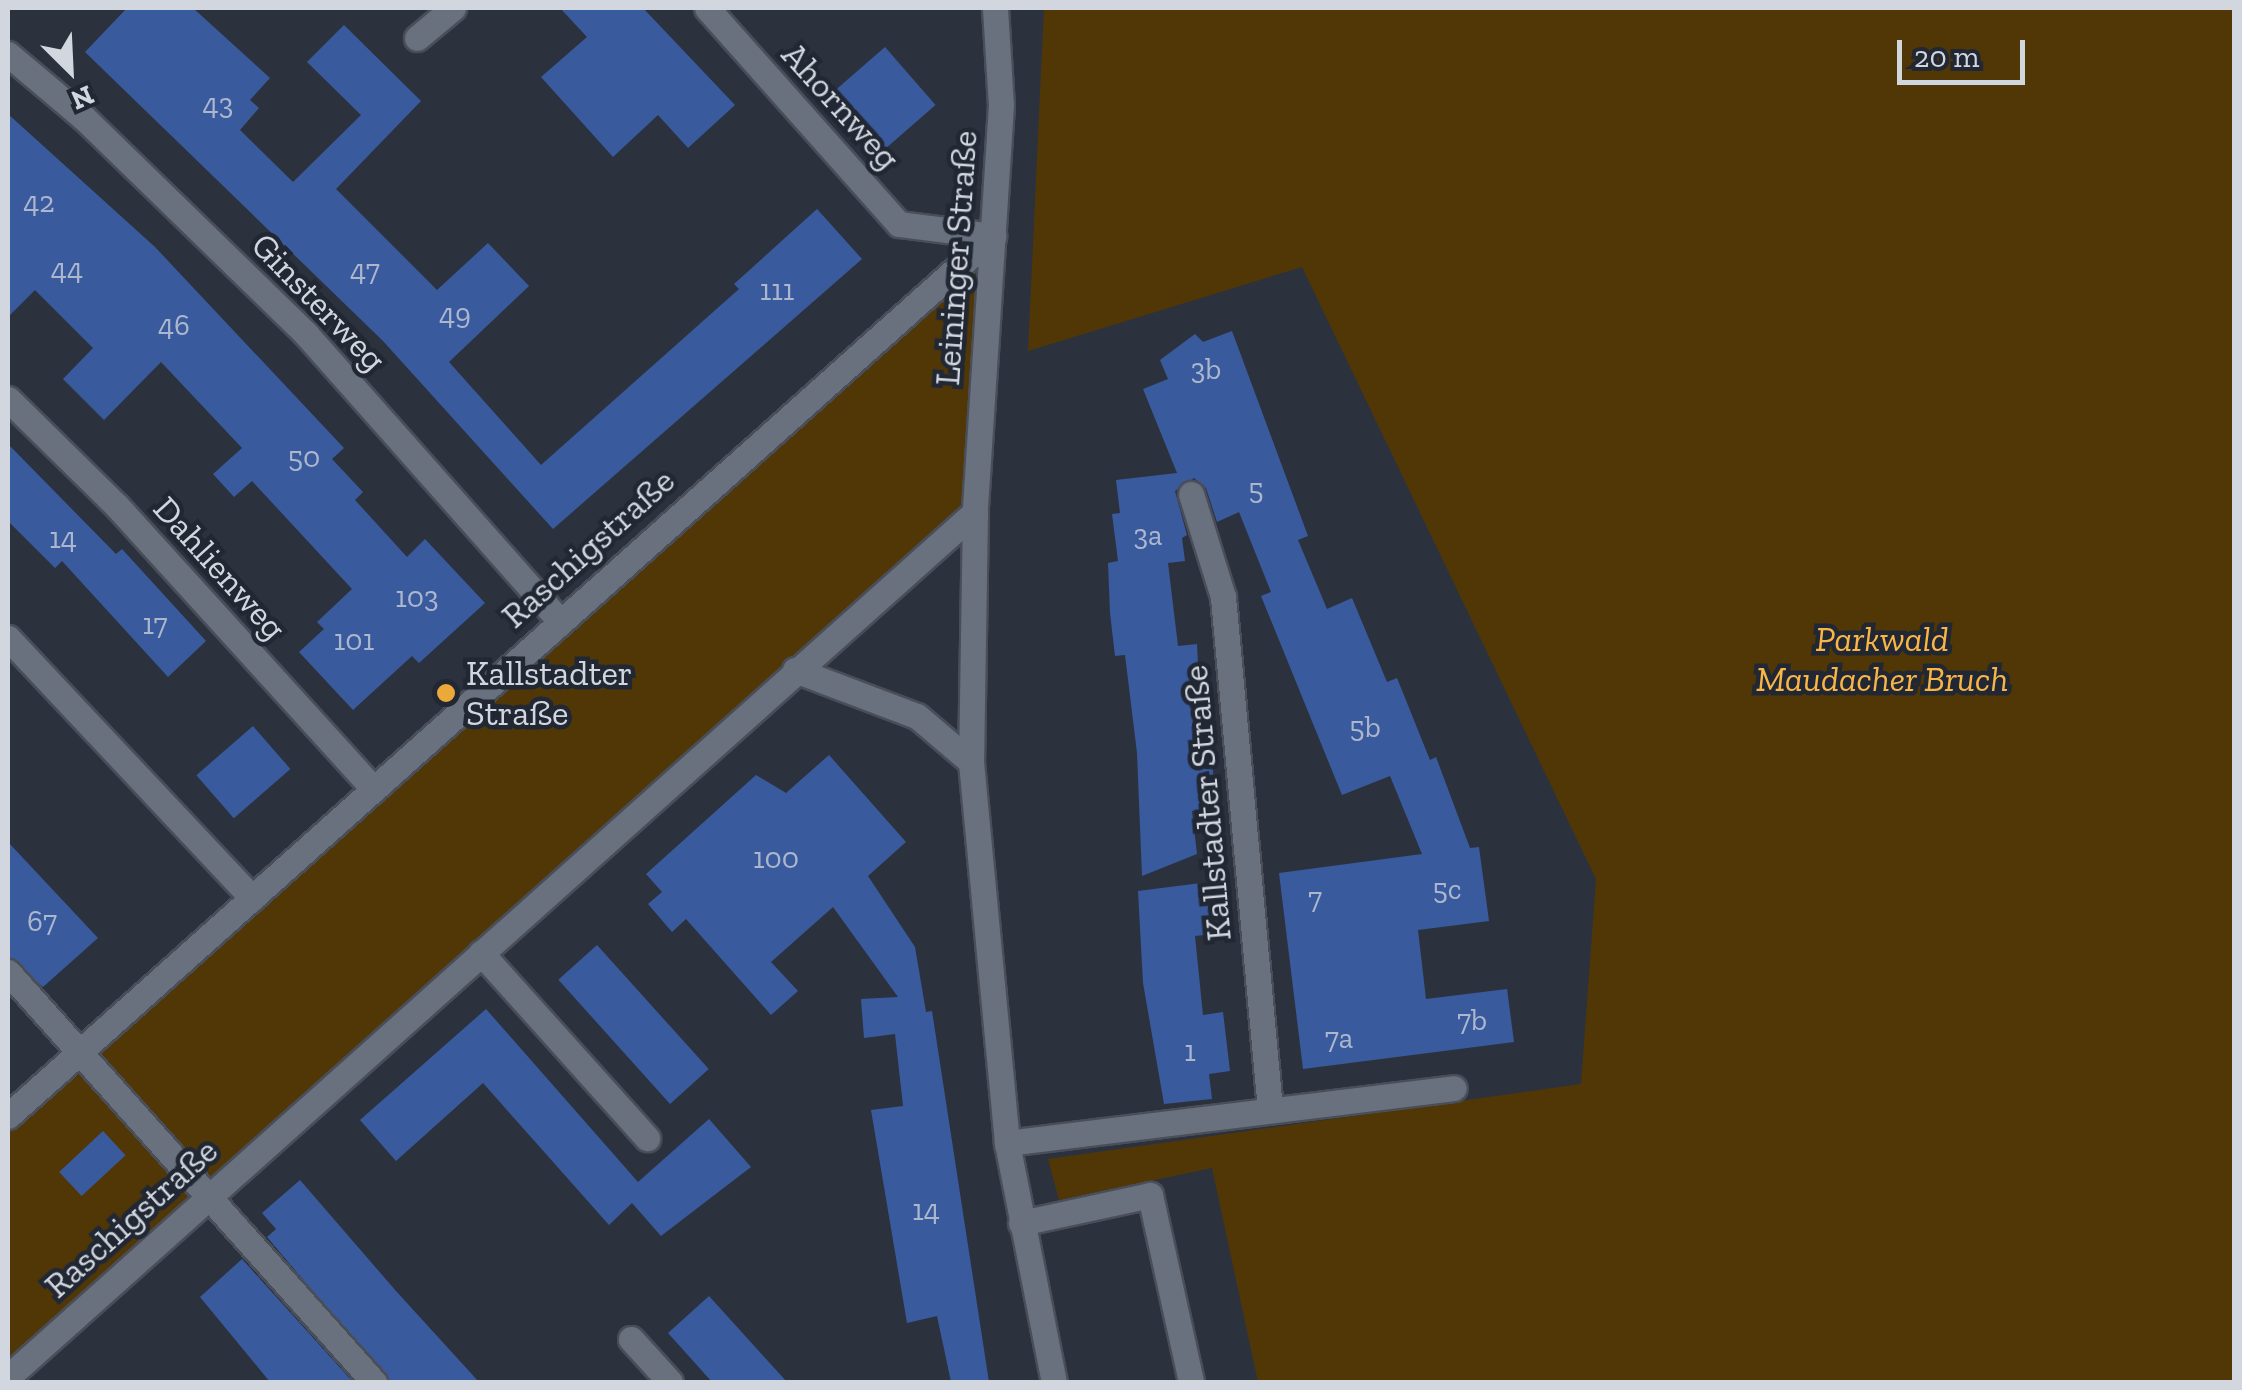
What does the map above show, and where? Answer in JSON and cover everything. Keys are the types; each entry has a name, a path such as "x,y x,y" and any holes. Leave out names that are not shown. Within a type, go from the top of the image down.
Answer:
{"street":[{"path":"417,38 452,8"},
{"name":"Ahornweg","path":"707,8 899,224 993,236"},
{"name":"Leininger Straße","path":"975,512 1000,105 995,8"},
{"name":"Ginsterweg","path":"8,54 84,118 306,334 559,620"},
{"name":"Raschigstraße","path":"8,1116 993,236"},
{"name":"Dahlienweg","path":"8,399 116,506 374,790"},
{"name":"Kallstadter Straße","path":"1191,494 1222,597 1270,1110"},
{"path":"975,512 971,762 1008,1143 1054,1382"},
{"name":"Raschigstraße","path":"8,1376 975,512"},
{"path":"8,638 252,898"},
{"path":"794,670 917,716 971,762"},
{"path":"481,952 648,1138"},
{"path":"8,972 374,1382"},
{"path":"1008,1143 1454,1088"},
{"path":"1021,1223 1150,1195 1190,1382"},
{"path":"631,1340 670,1382"}],"green space":[{"name":"Parkwald Maudacher Bruch","path":"1044,8 2234,8 2234,1382 1258,1382 1212,1168 1059,1200 1048,1159 1581,1084 1596,879 1302,267 1028,351"},
{"path":"993,236 975,512 8,1377 8,1116"}],"building":[{"path":"127,8 193,8 270,78 250,100 259,108 240,130 293,182 361,115 307,62 344,25 421,101 336,189 437,290 488,243 529,286 449,362 541,465 739,289 734,284 817,209 862,259 553,529 383,341 85,52"},
{"path":"560,8 643,8 735,105 688,148 658,115 613,157 541,77 587,37"},
{"path":"885,47 936,105 879,154 828,96"},
{"path":"8,114 155,247 344,448 332,459 363,492 355,500 407,557 425,539 485,603 419,663 412,656 353,710 299,652 324,629 317,622 352,589 252,481 234,497 213,474 242,448 161,362 104,420 63,379 93,348 35,290 8,317"},
{"path":"1232,331 1308,536 1298,540 1327,609 1352,598 1387,682 1397,678 1430,760 1436,757 1470,848 1479,847 1489,921 1418,930 1426,999 1507,989 1514,1042 1303,1069 1279,873 1422,854 1390,776 1342,795 1261,596 1271,592 1239,512 1217,522 1206,488 1194,478 1175,491 1187,535 1182,538 1185,561 1168,563 1178,646 1197,644 1203,764 1212,763 1217,808 1192,811 1197,854 1142,876 1137,753 1125,655 1115,656 1110,613 1108,563 1118,561 1112,514 1120,513 1116,480 1177,473 1143,389 1168,379 1160,360 1195,334 1203,342"},
{"path":"8,444 116,554 122,549 206,641 168,677 62,561 55,568 8,521"},
{"path":"253,726 290,769 234,818 196,775"},
{"path":"829,755 906,842 868,876 915,947 926,1012 932,1011 989,1382 951,1382 937,1316 907,1323 871,1110 903,1106 895,1034 864,1038 861,999 898,997 833,907 771,962 798,991 771,1015 686,919 672,932 648,904 662,892 646,874 756,775 786,793"},
{"path":"8,842 98,938 43,987 8,956"},
{"path":"1201,883 1208,890 1213,934 1195,936 1203,1015 1223,1012 1230,1071 1209,1074 1212,1099 1164,1104 1143,983 1138,891"},
{"path":"597,945 709,1069 670,1104 558,980"},
{"path":"486,1009 638,1182 709,1119 751,1167 661,1236 632,1203 609,1225 483,1083 396,1161 360,1120"},
{"path":"103,1131 126,1155 82,1196 59,1172"},
{"path":"300,1180 479,1382 390,1382 267,1237 276,1229 262,1213"},
{"path":"242,1259 353,1382 270,1382 200,1297"},
{"path":"709,1296 787,1382 712,1382 668,1333"}],"place":[{"name":"Kallstadter Straße","path":"446,693"}]}
